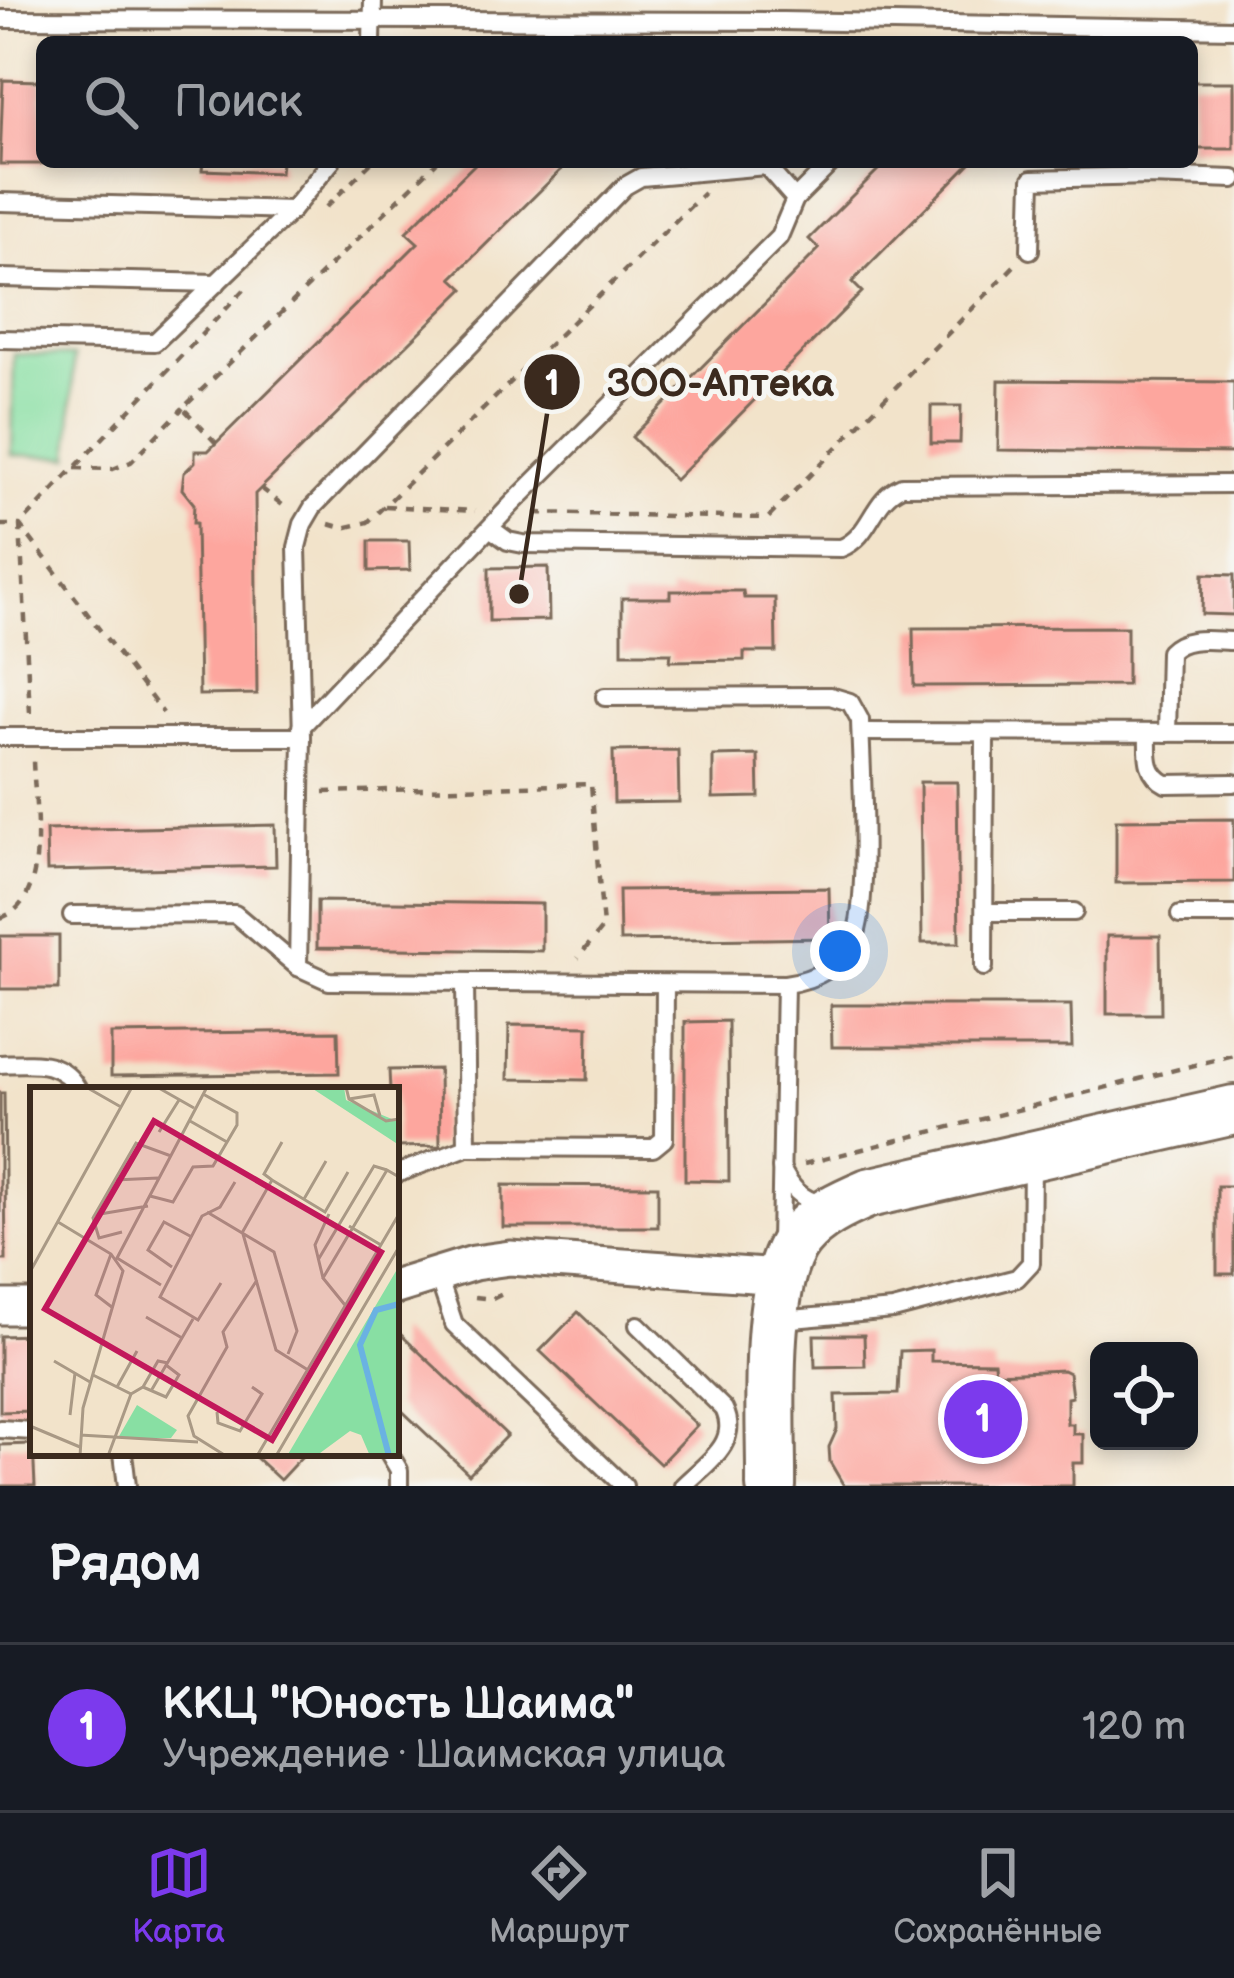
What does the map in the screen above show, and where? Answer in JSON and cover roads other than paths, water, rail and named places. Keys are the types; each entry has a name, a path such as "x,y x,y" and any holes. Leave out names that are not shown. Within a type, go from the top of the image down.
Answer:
{"main road":[{"path":"771,1486 777,1298 798,1238 841,1204 868,1193 1234,1110"}],"street":[{"path":"399,1286 509,1258 777,1298"},
{"path":"0,1307 30,1306"}],"lane":[{"path":"372,36 373,0"},
{"path":"0,19 783,21 1152,35 1234,29"},
{"path":"783,21 783,36"},
{"path":"0,339 155,342 292,210 326,168"},
{"path":"298,967 297,547 307,517 626,186 641,177 741,168"},
{"path":"769,168 795,199"},
{"path":"0,737 301,732 504,512 779,237 795,199 826,168"},
{"path":"1030,250 1032,179 1150,169 1234,179"},
{"path":"0,202 292,210"},
{"path":"0,278 217,283"},
{"path":"490,528 508,541 524,544 841,548 859,537 879,500 902,486 1234,484"},
{"path":"1167,733 1169,652 1189,641 1234,641"},
{"path":"72,915 236,914 298,967 329,981 785,984 824,973 844,956 862,915 861,732 850,702 830,696 605,697"},
{"path":"861,732 1234,734"},
{"path":"984,968 986,733"},
{"path":"1148,733 1149,769 1157,779 1166,784 1234,783"},
{"path":"986,912 1074,913"},
{"path":"1180,915 1234,915"},
{"path":"465,983 467,1147"},
{"path":"785,984 777,1298 893,1310 1018,1278 1031,1262 1032,1156"},
{"path":"399,1173 467,1147 653,1148 664,1139 665,985"},
{"path":"0,1064 52,1065 64,1070 76,1087"},
{"path":"780,1165 792,1188 804,1198 841,1204"},
{"path":"437,1273 454,1324 624,1486"},
{"path":"638,1325 724,1409 730,1421 730,1435 721,1449 682,1486"},
{"path":"0,1429 30,1432"},
{"path":"123,1456 127,1486"},
{"path":"391,1456 399,1470 399,1486"}],"place":[{"name":"ЗОО-Аптека","path":"519,594"},
{"name":"ККЦ \"Юность Шаима\"","path":"983,1419"}]}
